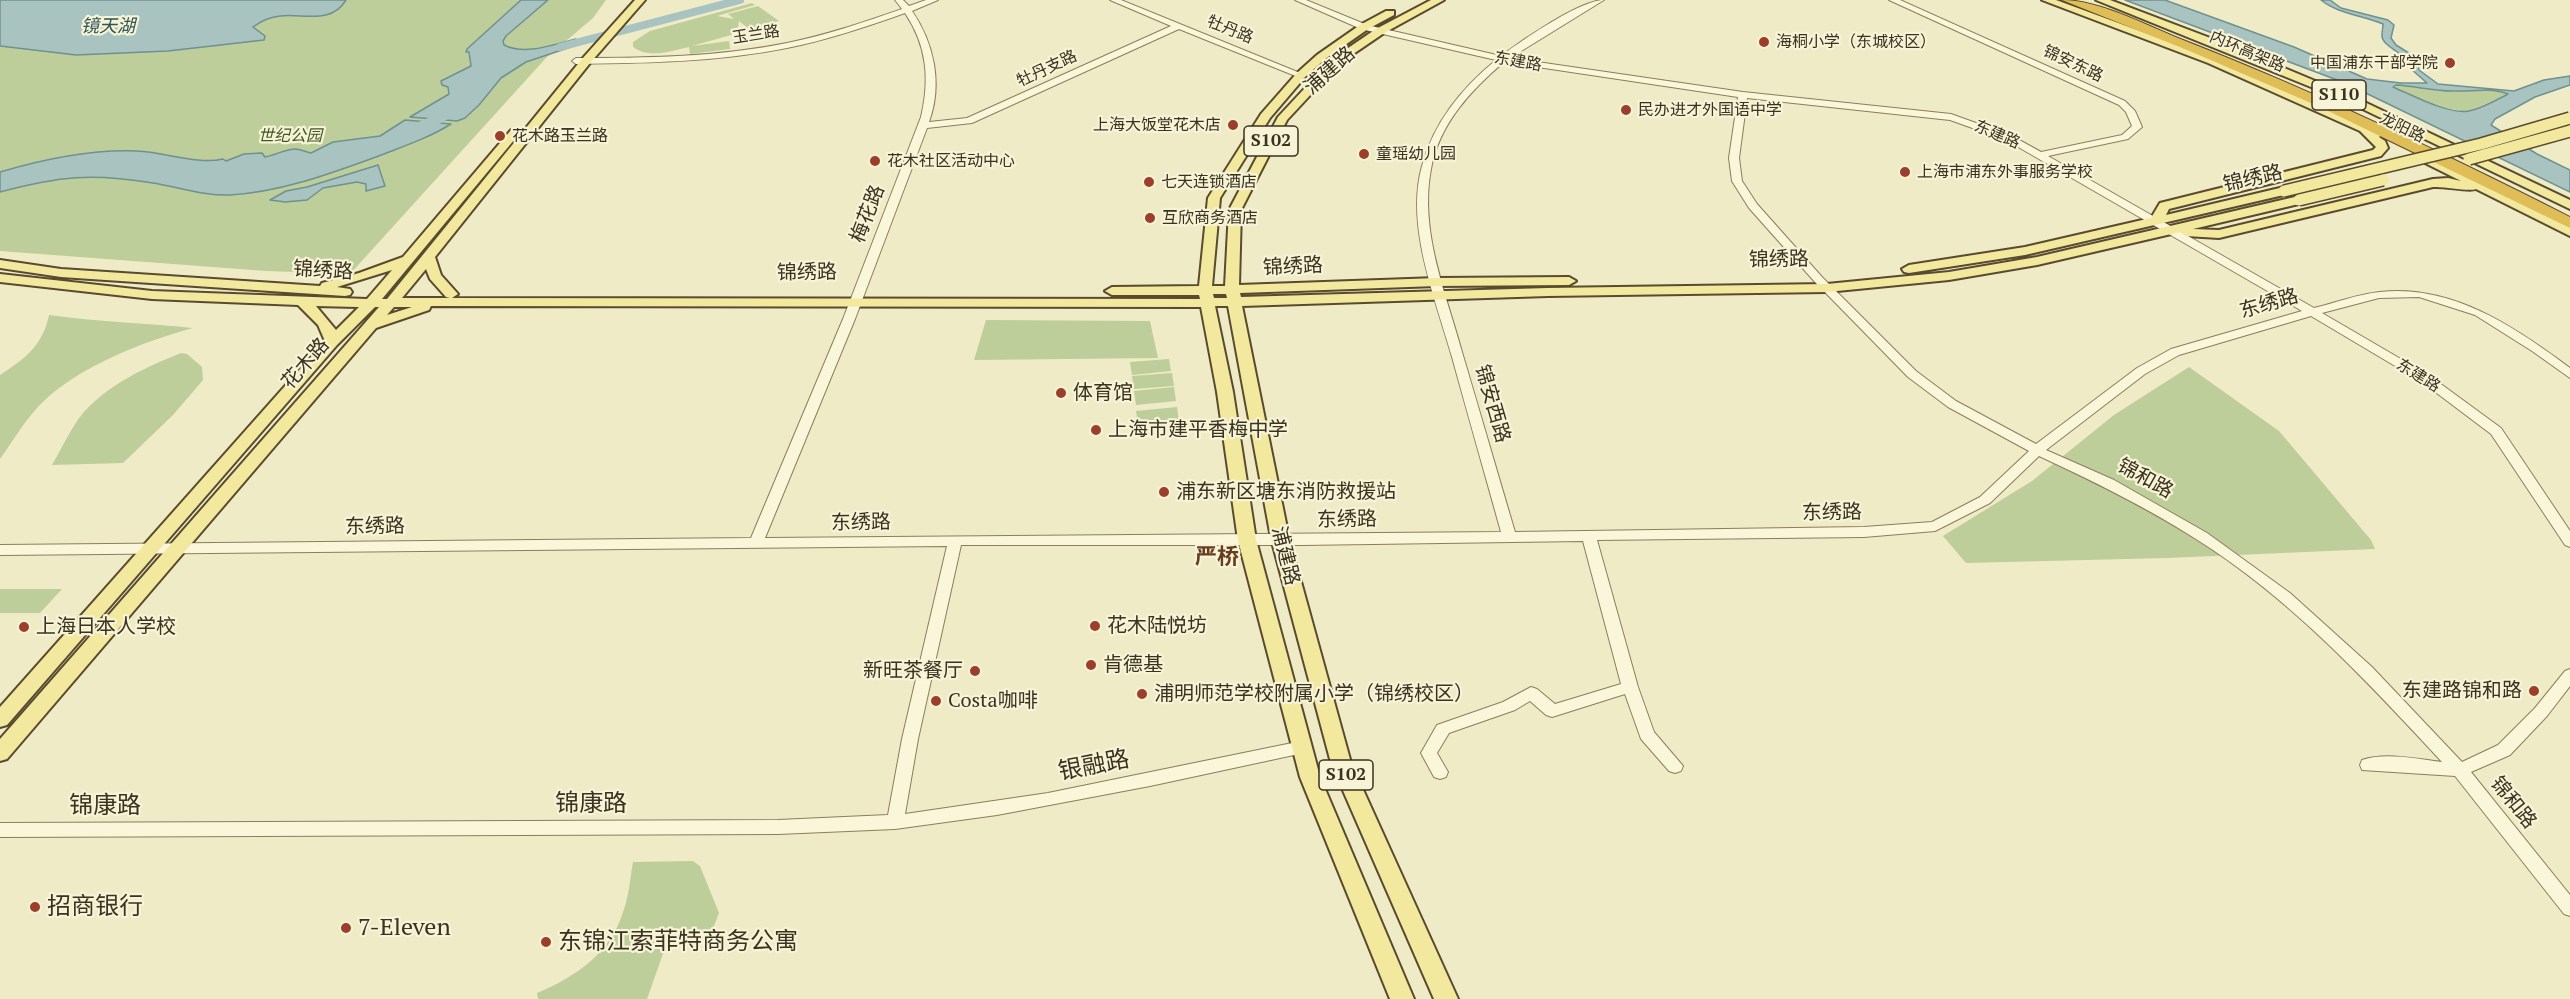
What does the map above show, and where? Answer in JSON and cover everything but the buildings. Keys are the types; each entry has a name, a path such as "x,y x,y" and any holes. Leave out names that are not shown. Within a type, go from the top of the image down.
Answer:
{"highway":[{"path":"2059,0 2174,39"},
{"name":"内环高架路","path":"2068,0 2174,39 2369,123 2570,223"},
{"name":"内环高架路","path":"2085,0 2222,51 2334,99 2450,153 2570,214"}],"main road":[{"name":"花木路","path":"0,720 332,342 375,298 605,34 628,0"},
{"name":"花木路","path":"0,753 395,298 581,61 592,43 618,26 639,0"},
{"name":"浦建路","path":"1402,999 1310,777 1247,540 1225,392 1207,296 1214,198 1265,116 1301,75 1321,57 1364,27 1415,0"},
{"name":"浦建路","path":"1438,0 1380,31 1336,61 1281,119 1235,210 1232,296 1280,538 1341,764 1446,999"},
{"name":"龙阳路","path":"2047,0 2203,57 2304,100 2512,201 2570,232"},
{"name":"龙阳路","path":"2101,0 2230,49 2352,100 2570,206"},
{"path":"2155,222 2164,206 2380,151 2381,144 2372,136 2304,100"},
{"name":"锦绣路","path":"1232,296 1437,282 1822,283 2025,251 2481,144 2570,118"},
{"name":"锦绣路","path":"0,278 152,295 302,301 375,298 1442,296 1822,283 1950,276 2037,261 2299,200 2498,152 2570,131"},
{"path":"2170,230 2219,234 2440,182 2469,186 2512,201"},
{"path":"368,327 448,298 435,276 428,257"},
{"path":"314,290 364,276 406,260"},
{"name":"锦绣路","path":"0,264 60,273 314,290 375,298"},
{"path":"302,301 323,320 330,332 332,342"}],"street":[{"name":"梅花路","path":"756,543 857,297 924,125 931,95 931,63 922,33 899,0"},
{"name":"玉兰路","path":"581,61 673,60 758,51 820,38 934,0"},
{"name":"牡丹路","path":"1114,0 1301,75"},
{"name":"东建路","path":"1299,0 1364,27 1501,59 1743,95 1951,117 2009,138 2426,380 2496,431 2570,542"},
{"path":"1437,282 1423,219 1424,184 1429,156 1441,129 1457,102 1501,59 1547,29 1600,0"},
{"name":"锦安东路","path":"1893,0 2122,103 2135,120 2137,127 2125,137 2041,156"},
{"name":"牡丹支路","path":"924,125 969,121 1178,26"},
{"name":"锦和路","path":"1743,95 1734,158 1737,181 1753,206 1822,283 1912,374 1952,404 2038,451 2109,483 2202,536 2285,597 2367,671 2460,771 2570,908"},
{"name":"锦安西路","path":"1437,282 1509,537"},
{"name":"东绣路","path":"0,550 1247,540 1864,532 1935,526 1985,500 2038,451 2141,371 2172,354 2312,312 2379,295 2420,294 2479,313 2536,348 2570,374"},
{"path":"1589,536 1630,687 1647,735 1675,766"},
{"path":"895,822 910,739 956,541"},
{"path":"2368,765 2398,764 2460,771 2504,750 2541,712 2570,675"},
{"path":"1440,772 1429,753 1443,729 1509,706 1531,693 1552,711 1630,687"},
{"name":"银融路","path":"895,822 950,817 1019,805 1302,747"},
{"name":"锦康路","path":"0,830 767,827 895,822"}],"green space":[{"name":"世纪公园","path":"0,0 606,0 593,18 546,58 350,274 266,271 0,251"},
{"path":"752,3 755,5 717,16 734,19 728,14 758,6 779,21 749,29 739,21 738,28 731,35 692,46 729,41 730,49 690,54 689,47 668,52 646,53 633,47 633,42 650,31"},
{"path":"2396,85 2445,91 2487,91 2508,94 2467,112 2441,107 2392,87"},
{"path":"49,315 193,328 128,350 64,384 32,414 0,459 0,375 32,350 42,335"},
{"path":"986,320 1150,321 1158,358 974,360"},
{"path":"181,353 187,354 202,367 203,380 173,415 123,463 52,465 74,425 104,393 129,377"},
{"path":"1169,359 1171,371 1132,375 1130,362"},
{"path":"2189,367 2279,431 2371,540 2375,549 2167,558 1966,563 1943,536 2032,481 2114,415"},
{"path":"1172,373 1174,386 1134,389 1132,376"},
{"path":"1174,387 1176,401 1136,405 1134,391"},
{"path":"1177,407 1179,421 1138,425 1136,411"},
{"path":"0,589 62,589 40,613 0,613"},
{"path":"693,861 700,866 719,913 712,931 671,931 647,999 538,999 537,993 565,980 600,952 609,940 625,906 633,862"}],"water":[{"name":"镜天湖","path":"0,0 346,0 333,13 325,15 289,15 262,21 253,27 265,36 264,40 168,51 76,55 0,46"},
{"path":"521,0 548,0 506,36 503,41 504,45 531,49 576,39 568,48 526,62 501,78 465,118 457,121 410,117 449,94 448,87 442,85 441,81 471,66 467,49"},
{"path":"2125,0 2165,0 2294,47 2367,79 2427,83 2403,62 2403,57 2384,41 2382,38 2383,24 2343,11 2321,0 2330,0 2341,8 2388,20 2394,25 2391,38 2396,45 2417,58 2419,70 2438,84 2514,91 2544,80 2570,76 2570,85 2535,97 2495,119 2491,125 2537,154 2570,170 2570,192 2345,83","holes":["2396,85 2445,91 2487,90 2508,94 2479,108 2461,111 2431,104 2393,87"]},
{"path":"405,120 451,124 414,142 341,170 286,186 249,193 211,194 153,183 93,177 58,179 0,192 0,172 68,156 137,151 192,159 223,159 226,161 244,154 262,153 265,157 292,149 311,153 333,142 380,136"},
{"path":"378,165 385,186 366,191 366,184 357,182 323,188 307,200 285,202 270,200 286,191 307,187"}],"waterway":[{"path":"560,47 740,0"},
{"path":"405,132 446,116 458,105"}],"place":[{"name":"海桐小学（东城校区）","path":"1764,42"},
{"name":"中国浦东干部学院","path":"2450,63"},
{"name":"民办进才外国语中学","path":"1626,110"},
{"name":"上海大饭堂花木店","path":"1233,125"},
{"name":"花木路玉兰路","path":"500,136"},
{"name":"童瑶幼儿园","path":"1364,154"},
{"name":"花木社区活动中心","path":"875,161"},
{"name":"上海市浦东外事服务学校","path":"1905,172"},
{"name":"七天连锁酒店","path":"1149,182"},
{"name":"互欣商务酒店","path":"1150,218"},
{"name":"体育馆","path":"1061,393"},
{"name":"上海市建平香梅中学","path":"1096,430"},
{"name":"浦东新区塘东消防救援站","path":"1164,492"},
{"name":"花木陆悦坊","path":"1095,626"},
{"name":"上海日本人学校","path":"24,627"},
{"name":"肯德基","path":"1091,665"},
{"name":"新旺茶餐厅","path":"975,671"},
{"name":"东建路锦和路","path":"2534,691"},
{"name":"浦明师范学校附属小学（锦绣校区）","path":"1142,694"},
{"name":"Costa咖啡","path":"936,701"},
{"name":"招商银行","path":"35,907"},
{"name":"7-Eleven","path":"346,928"},
{"name":"东锦江索菲特商务公寓","path":"546,942"}],"district":[{"name":"严桥","path":"1217,558"}]}
